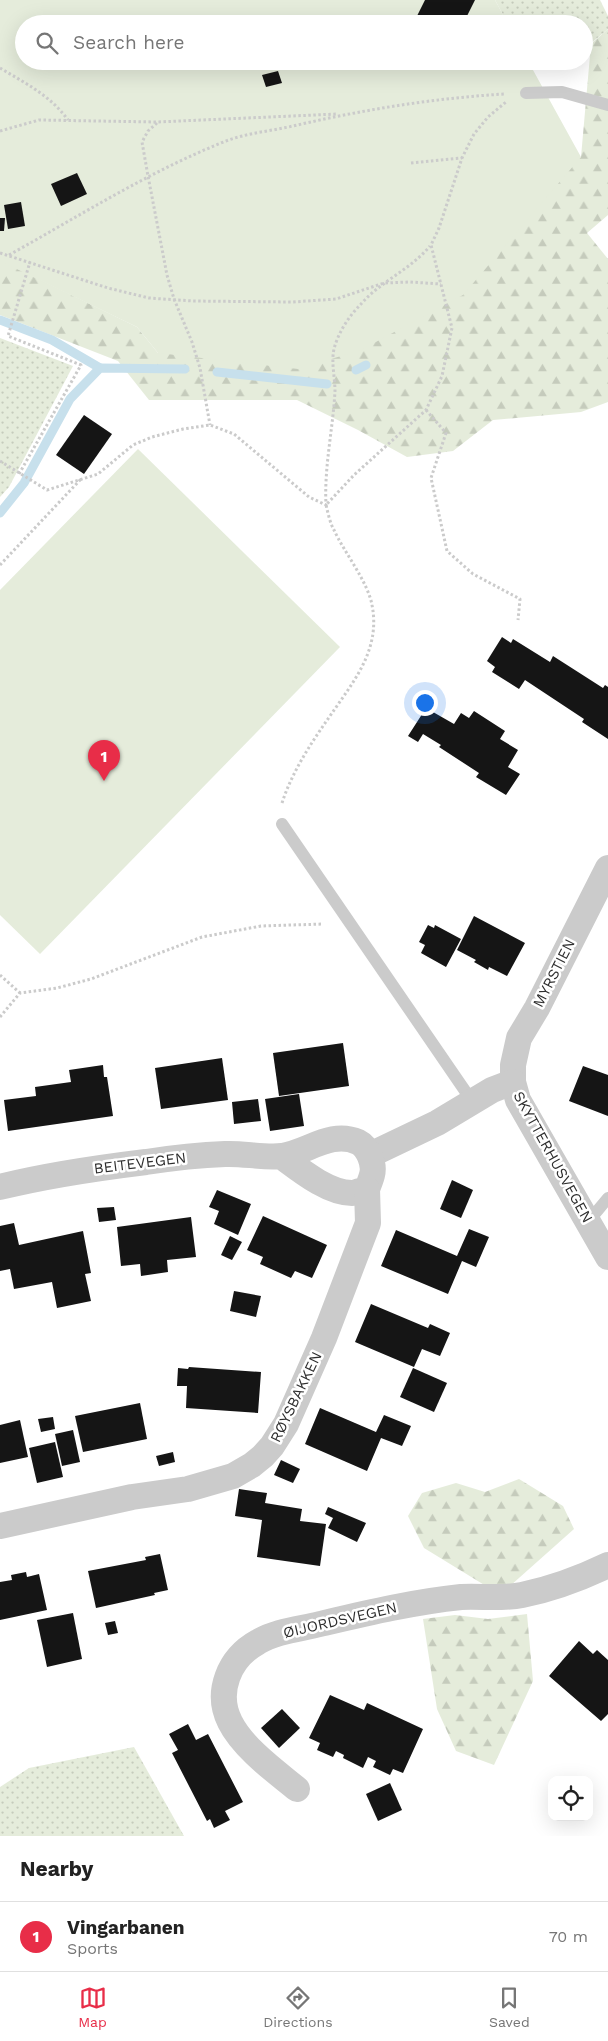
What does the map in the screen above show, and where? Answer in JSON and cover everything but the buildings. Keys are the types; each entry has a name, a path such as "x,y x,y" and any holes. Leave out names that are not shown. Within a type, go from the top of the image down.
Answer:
{"street":[{"name":"MYRSTIEN","path":"514,1082 513,1065 519,1038 608,868"},
{"path":"281,1156 311,1178 336,1190 353,1193 367,1189 373,1173 370,1155 437,1123 492,1090 514,1082"},
{"name":"SKYTTERHUSVEGEN","path":"514,1082 518,1100 608,1257"},
{"name":"BEITEVEGEN","path":"0,1187 32,1179 104,1167 175,1158 225,1154 281,1156 310,1148 327,1140 344,1138 360,1143 370,1155"},
{"name":"RØYSBAKKEN","path":"0,1526 132,1497 188,1489 233,1476 263,1456 286,1424 324,1338 368,1223 367,1189"},
{"name":"ØIJORDSVEGEN","path":"297,1789 266,1764 239,1736 230,1724 224,1709 224,1688 230,1669 242,1654 259,1641 284,1632 388,1608 464,1597 490,1598 522,1595 556,1585 608,1565"}],"lane":[{"path":"526,94 562,92 608,105"},
{"path":"282,824 472,1101"},
{"path":"588,1222 608,1198"}],"path":[{"path":"0,68 32,86 59,108 68,120"},
{"path":"9,255 148,176 228,140 348,114 465,96 526,94"},
{"path":"282,824 282,803 289,782 358,675 370,652 373,630 372,605 333,528 326,505 325,483 335,391 334,350 345,325 361,302 384,283 408,267 431,245 462,158 474,134 488,117 505,103 526,94"},
{"path":"0,131 39,120 157,122 348,114"},
{"path":"157,122 148,130 142,142 174,299 192,342 200,368 210,425"},
{"path":"411,163 462,158"},
{"path":"326,505 354,475 426,410 442,376 452,328 431,245"},
{"path":"0,253 108,288 149,298 293,302 336,299 384,283 441,284"},
{"path":"19,474 81,365 8,336 30,262"},
{"path":"426,410 446,434 430,478 447,551 473,574 520,599 518,620"},
{"path":"0,461 47,490 98,474 133,445 160,435 210,425 234,434 309,497 326,505"},
{"path":"0,564 82,479"},
{"path":"0,1017 20,993 58,988 91,979 202,937 261,926 321,923 357,934"},
{"path":"0,975 20,993"}],"green space":[{"path":"0,0 495,0 503,15 15,15 15,70 533,70 581,157 463,295 361,350 298,369 158,353 137,327 0,261"},
{"path":"495,0 600,0 608,16 608,29 593,42 593,15 503,15"},
{"path":"608,29 608,215 587,233 608,259 608,402 581,412 493,420 453,451 407,457 297,400 149,400 118,361 0,315 0,261 2,261 137,327 158,353 581,157 589,70 593,70 593,42"},
{"path":"0,338 73,366 9,487 0,497"},
{"path":"138,449 340,647 40,954 0,915 0,590"},
{"path":"519,1479 563,1506 574,1529 510,1586 486,1586 424,1548 408,1516 422,1493 456,1483 485,1492"},
{"path":"527,1614 533,1681 494,1765 456,1751 437,1709 423,1619 455,1615 488,1619"},
{"path":"134,1747 184,1836 0,1836 0,1787 29,1768"}],"waterway":[{"path":"0,320 52,340 100,368"},
{"path":"356,370 366,365"},
{"path":"0,513 24,483 70,399 100,368 185,369"},
{"path":"217,372 327,384"}],"place":[{"name":"Vingarbanen","path":"104,781"}]}
